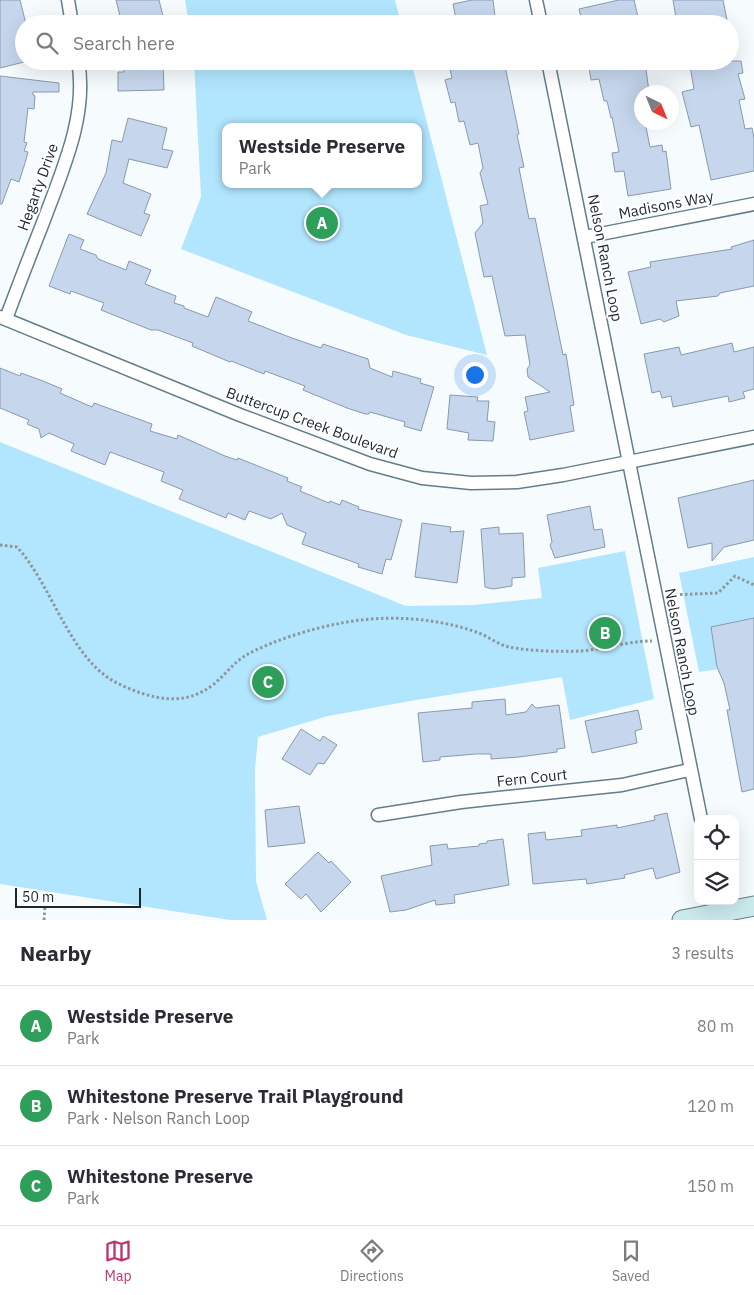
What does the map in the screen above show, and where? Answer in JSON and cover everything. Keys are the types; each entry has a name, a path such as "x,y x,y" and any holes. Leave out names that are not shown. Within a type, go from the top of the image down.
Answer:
{"main road":[{"path":"682,920 754,906"}],"street":[{"path":"68,0 70,15"},
{"path":"536,0 539,15"},
{"name":"Hegarty Drive","path":"3,318 67,160 77,116 80,70"},
{"name":"Nelson Ranch Loop","path":"550,70 585,237 689,770 700,815"},
{"name":"Madisons Way","path":"585,237 754,204"},
{"name":"Buttercup Creek Boulevard","path":"3,318 240,416 370,464 422,478 471,483 518,482 563,475 628,461"},
{"path":"628,461 754,436"},
{"name":"Fern Court","path":"378,815 461,802 622,785 689,770"}],"path":[{"path":"0,545 17,547 29,560 81,649 104,675 119,684 166,700 181,700 196,696 213,685 247,655 338,624 402,619 442,623 478,633 508,647 580,651 648,641"},
{"path":"679,595 718,593 736,576 754,585"},
{"path":"44,920 45,906"}],"shaded area":[{"path":"185,0 395,0 399,15 188,15"},
{"path":"194,70 413,70 487,355 406,335 181,249 201,197"},
{"path":"0,442 406,606 473,605 542,598 538,568 625,551 654,699 570,720 562,677 328,716 258,737 255,770 256,881 267,920 230,920 0,884"},
{"path":"754,557 754,664 699,672 679,573"}],"building":[{"path":"0,0 20,0 24,15 15,15 15,64 0,68"},
{"path":"116,0 159,0 163,15 120,15"},
{"path":"472,0 493,0 495,15 455,15 453,4"},
{"path":"619,0 634,0 638,15 580,15 579,9"},
{"path":"673,0 723,0 726,15 676,15"},
{"path":"739,61 741,61 743,73 738,74 745,99 739,100 745,129 752,128 754,138 754,171 711,180 699,125 691,127 682,92 694,89 691,70 739,70"},
{"path":"124,70 163,70 164,90 118,91 118,72 124,72"},
{"path":"450,70 506,70 519,134 517,135 524,167 519,168 529,219 535,218 563,355 566,354 574,405 570,406 574,431 530,440 524,412 528,411 525,397 550,392 528,377 527,369 530,365 525,335 505,336 492,276 484,277 475,233 483,223 480,206 488,204 480,173 483,168 478,143 470,145 464,121 459,122 455,102 451,103 445,80 452,78"},
{"path":"589,70 646,70 648,85 634,85 634,130 647,130 650,147 662,145 663,152 666,151 671,189 628,196 624,171 615,172 612,153 619,152 612,117 607,101 604,101 599,79 591,80"},
{"path":"0,76 59,83 59,92 33,92 35,96 34,109 28,108 24,142 27,143 24,151 28,152 25,163 19,182 11,179 2,204 0,204"},
{"path":"128,118 167,128 162,149 173,151 167,168 129,159 123,183 151,194 144,213 150,215 141,236 87,214 106,173 112,140 122,142"},
{"path":"69,234 84,240 80,249 96,255 98,259 126,270 129,261 151,270 145,284 176,296 174,303 184,306 184,308 208,317 216,297 252,312 248,321 321,348 323,344 368,359 370,368 392,377 393,371 421,379 420,383 434,387 421,431 404,426 405,422 370,412 365,414 347,408 303,390 305,386 265,371 264,374 230,362 192,346 193,343 158,330 151,330 101,310 104,303 71,291 70,294 49,286"},
{"path":"754,240 754,286 720,293 718,296 676,301 679,316 664,322 660,319 641,324 628,272 651,267 650,262 732,249 731,247"},
{"path":"732,343 734,352 754,347 754,389 743,392 745,398 729,402 728,396 673,407 671,396 662,398 660,391 652,393 644,354 679,347 681,355"},
{"path":"0,368 20,376 21,373 62,389 60,393 92,407 94,403 152,424 150,431 177,439 178,435 225,456 237,460 238,458 288,478 287,481 302,487 300,491 329,503 330,501 340,505 342,500 359,507 358,509 402,520 391,560 386,559 382,574 358,567 359,564 302,544 306,533 287,525 282,513 271,519 249,511 245,520 228,513 226,518 179,499 183,490 161,481 164,472 110,452 105,465 71,451 74,444 49,433 41,438 39,429 27,424 29,420 0,408"},
{"path":"450,395 478,397 477,401 489,401 487,421 495,422 493,441 468,440 469,433 447,429"},
{"path":"754,480 754,540 724,547 712,561 712,543 688,548 678,498"},
{"path":"590,506 594,530 602,529 605,547 555,558 550,545 552,542 547,515"},
{"path":"422,523 451,527 450,532 464,531 457,583 415,577"},
{"path":"499,527 499,534 523,533 525,577 512,578 512,586 493,589 485,587 481,529"},
{"path":"754,618 754,789 742,792 727,710 730,710 724,683 717,667 711,627"},
{"path":"505,699 506,715 526,712 532,704 536,708 559,705 565,748 557,749 557,752 519,757 491,759 491,754 476,754 440,757 440,760 423,762 418,713 472,708 472,702"},
{"path":"638,710 642,729 635,731 637,743 592,753 585,721"},
{"path":"301,729 320,741 323,736 337,745 324,764 318,763 310,775 282,759"},
{"path":"299,806 305,843 268,847 265,810"},
{"path":"667,813 680,872 656,879 653,868 624,875 625,878 587,884 586,879 533,884 528,834 545,832 546,840 582,836 581,830 617,825 617,828 655,820 654,816"},
{"path":"503,839 509,885 454,895 455,903 436,905 435,900 406,910 390,912 381,876 432,865 430,846 447,844 448,849 479,846 479,844 487,843 487,841"},
{"path":"318,852 329,863 331,861 351,882 321,912 306,894 301,899 285,884"}],"place":[{"name":"Westside Preserve","path":"322,223"},
{"name":"Whitestone Preserve Trail Playground","path":"605,633"},
{"name":"Whitestone Preserve","path":"268,682"}]}
